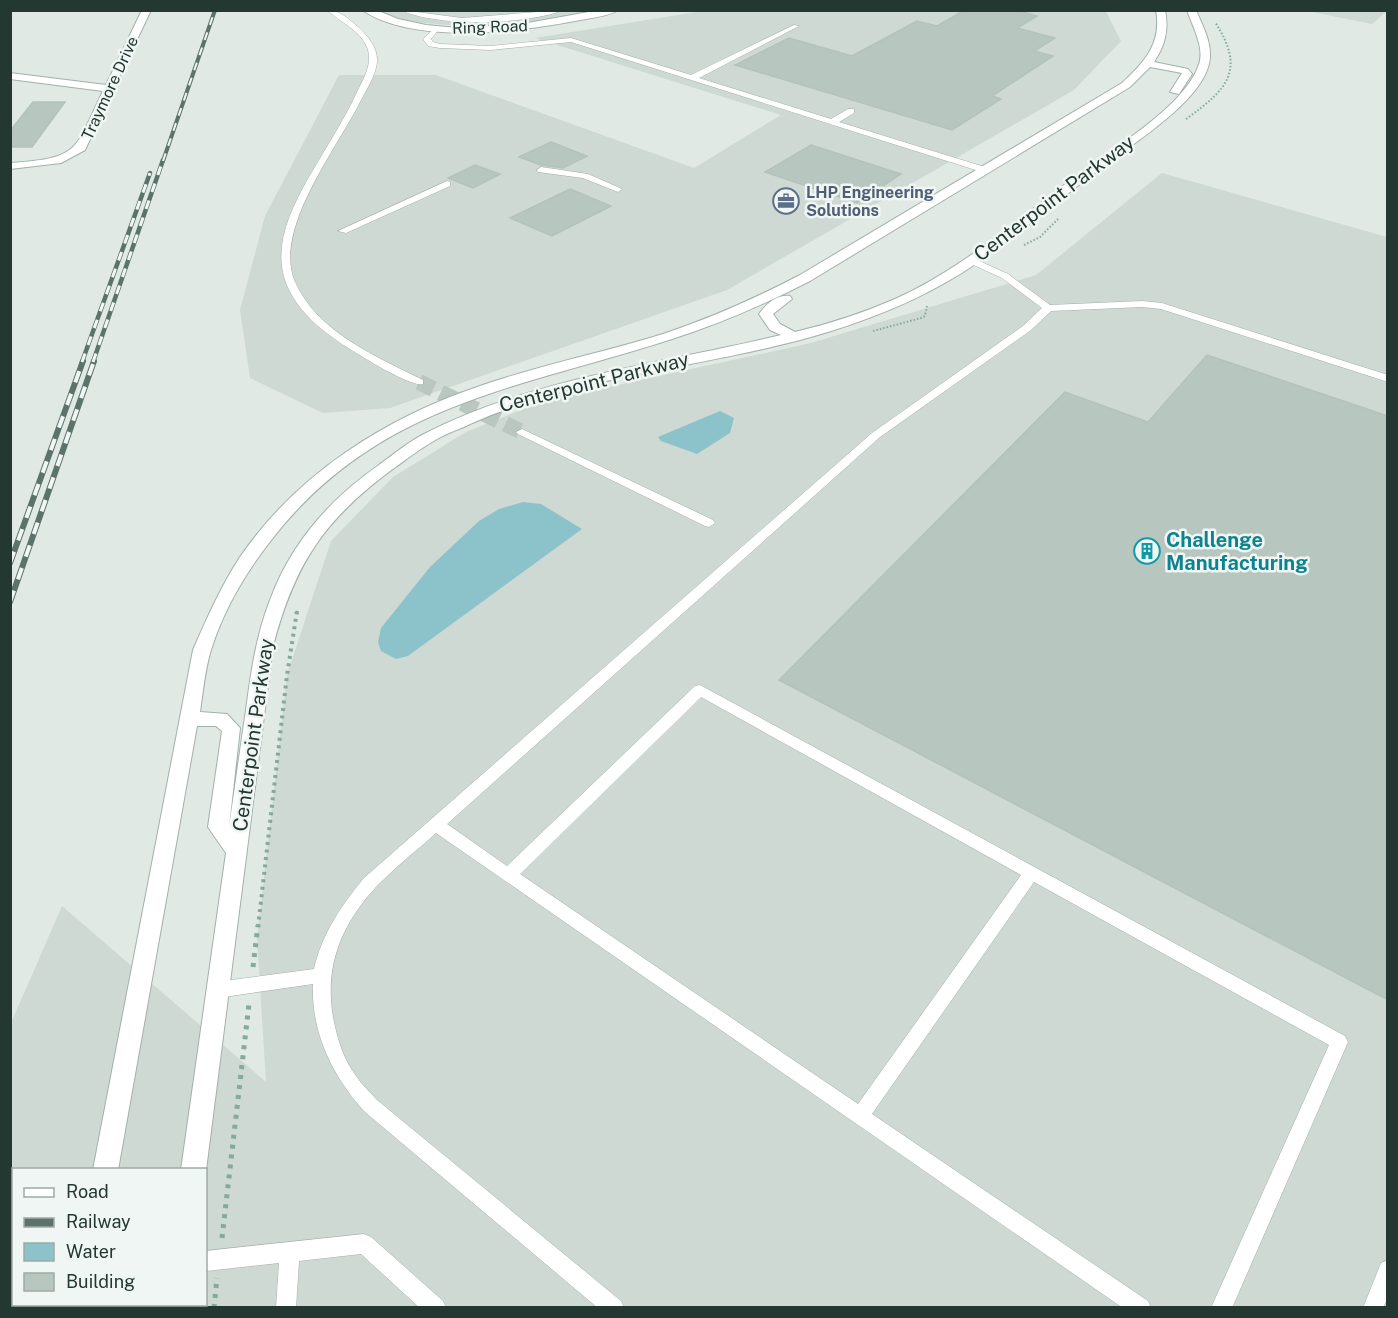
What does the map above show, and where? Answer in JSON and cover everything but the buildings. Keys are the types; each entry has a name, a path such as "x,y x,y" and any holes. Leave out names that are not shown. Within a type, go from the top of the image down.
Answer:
{"street":[{"name":"Traymore Drive","path":"10,166 40,164 65,158 81,148 147,10"},
{"name":"Ring Road","path":"366,10 400,22 437,28 482,30 526,27 615,10"},
{"name":"Centerpoint Parkway","path":"105,1168 202,650 227,589 249,553 277,519 304,492 359,450 426,412 482,389 653,341 733,312 796,283 1126,85 1148,64 1161,42 1163,24 1160,10"},
{"name":"Centerpoint Parkway","path":"193,1168 264,646 273,610 285,578 300,551 339,504 375,471 409,448 459,420 495,406 536,392 578,382 793,336 886,307 927,288 972,261 1152,123 1189,90 1203,67 1206,51 1191,10"},
{"path":"1148,64 1178,69 1186,74 1178,88 1157,107 1152,123"},
{"path":"10,76 110,89"},
{"path":"793,336 769,321 766,314 771,307 881,241 903,219"},
{"path":"188,719 220,719 231,728 218,828 237,850"}],"lane":[{"path":"330,10 359,31 370,43 374,54 373,64 290,224 284,253 287,268 293,286 302,301 333,334 379,362 419,382"},
{"path":"404,10 440,18 464,15 521,17 560,10"},
{"path":"692,78 796,26"},
{"path":"437,28 427,39 431,44 440,46 498,48 571,40 985,170"},
{"path":"834,121 851,111"},
{"path":"541,170 585,176 618,189"},
{"path":"343,231 447,184"},
{"path":"972,261 1005,276 1048,308 1142,304 1162,306 1388,379"},
{"path":"614,1308 371,1106 347,1078 331,1046 322,1011 320,976 326,952 338,926 352,904 370,883 876,435 1027,328 1048,308"},
{"path":"522,432 709,523"},
{"path":"508,875 700,690 1340,1042 1221,1308"},
{"path":"436,825 1142,1308"},
{"path":"861,1116 1031,873"},
{"path":"217,990 320,976"},
{"path":"207,1261 364,1244 436,1308"},
{"path":"286,1308 290,1251"},
{"path":"1373,1308 1388,1270"}],"path":[{"path":"870,331 925,316 929,301"},
{"path":"256,938 287,675 299,605"},
{"path":"222,1236 247,1024"},
{"path":"214,1308 216,1286"}],"shaded area":[{"path":"1105,10 1121,41 1074,90 727,290 390,408 323,413 250,378 240,310 265,216 339,75 436,75 694,168 781,115 535,38 703,11"},
{"path":"376,11 598,11 536,23 461,26 412,22"},
{"path":"1307,11 1387,11 1372,24"},
{"path":"1162,173 1387,237 1387,1307 11,1308 11,1023 62,906 266,1082 257,938 287,675 331,541 393,477 466,432 544,401 811,343 1036,275"}],"water":[{"path":"720,411 734,418 730,433 697,454 661,441 658,437"},
{"path":"523,502 541,504 582,529 408,656 396,659 381,651 378,642 381,628 430,567 479,521 499,509"}],"tunnel":[{"path":"419,382 522,432"}],"railway":[{"path":"163,161 215,10"},
{"path":"93,362 163,160"},
{"path":"82,362 150,173"},
{"path":"10,563 83,361"},
{"path":"10,602 94,361"}],"place":[{"name":"LHP Engineering Solutions","path":"786,201"},
{"name":"Challenge Manufacturing","path":"1147,551"}]}
